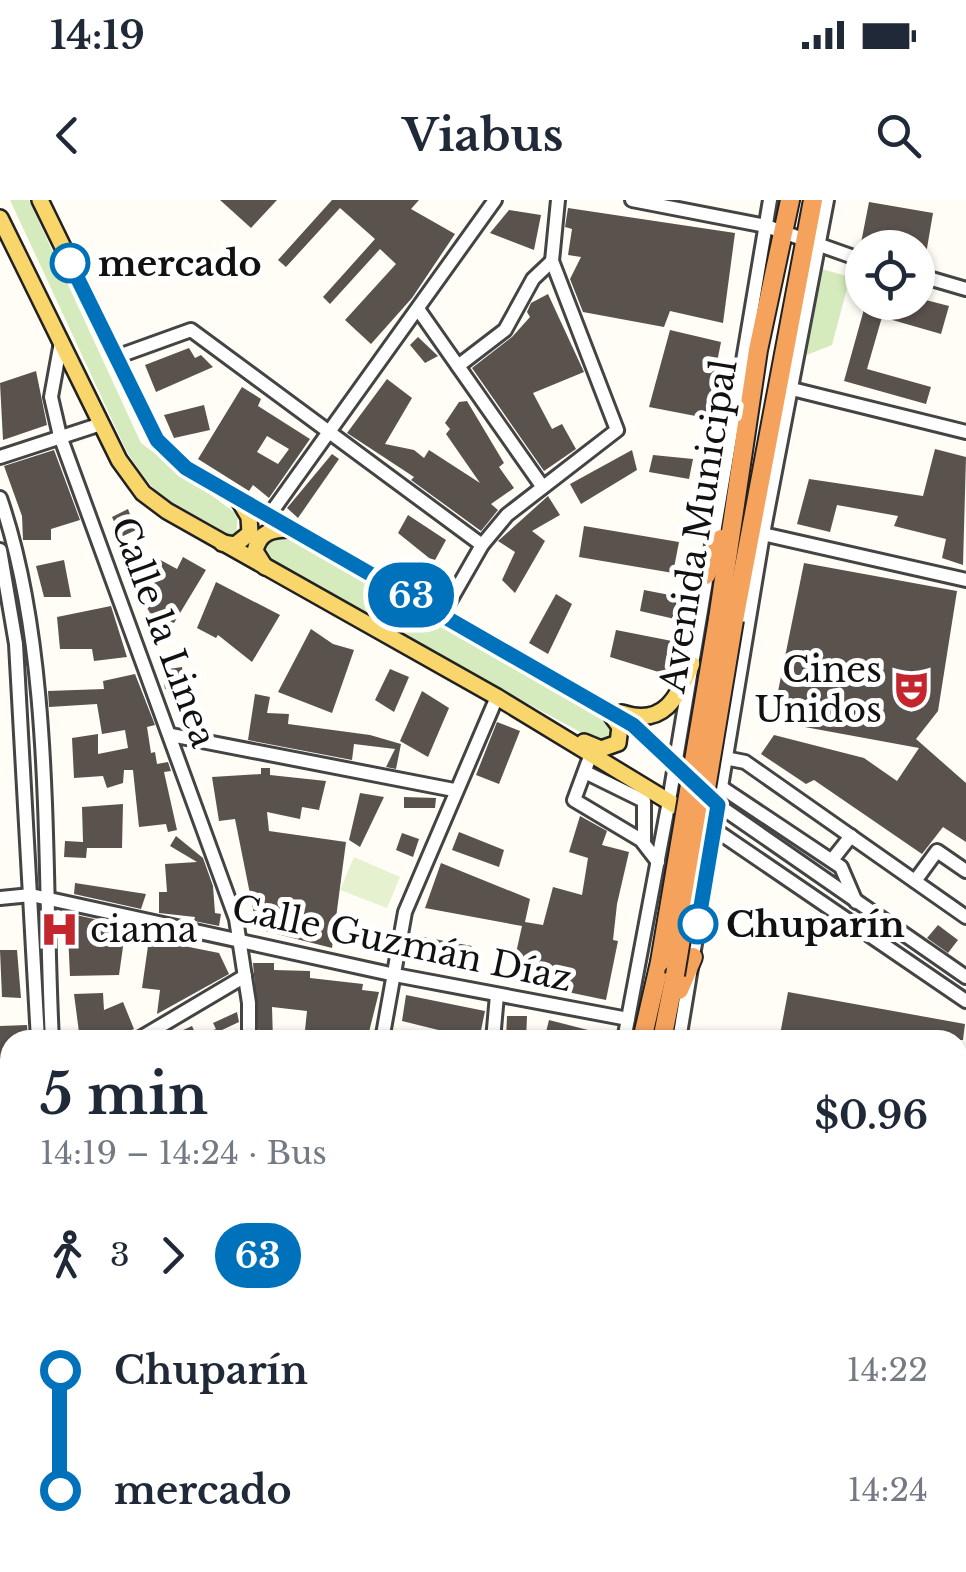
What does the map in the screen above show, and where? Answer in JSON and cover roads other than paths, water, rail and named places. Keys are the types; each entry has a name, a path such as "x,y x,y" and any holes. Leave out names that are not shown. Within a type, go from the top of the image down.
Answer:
{"highway":[{"name":"Avenida Municipal","path":"664,1030 726,620 729,520 775,229 790,200"},
{"name":"Avenida Municipal","path":"644,1030 726,620 810,244 813,200"},
{"path":"761,472 763,534"},
{"path":"706,575 729,520"},
{"path":"667,1018 693,956"}],"main road":[{"path":"40,200 157,440 196,476 633,725 718,805"},
{"path":"0,218 101,424 143,492 218,542 496,696 592,746 608,749 618,742 620,727 593,700"},
{"path":"218,542 235,545 247,538 250,523 240,502"},
{"path":"269,570 255,551 258,540 271,530 290,529"},
{"path":"593,700 627,715 660,715 678,694 692,664"},
{"path":"496,696 714,829"}],"street":[{"path":"268,516 494,200"},
{"path":"444,614 482,545 507,516 617,430 552,261 558,200"},
{"path":"632,200 775,229 845,255"},
{"name":"Avenida Municipal","path":"626,1030 706,575 775,229 770,200"},
{"name":"Avenida Municipal","path":"681,1030 763,534 792,389 810,244 827,200"},
{"path":"458,366 505,330 528,286 552,261"},
{"path":"935,281 966,289"},
{"path":"418,309 542,486"},
{"path":"116,357 191,330 482,545"},
{"name":"Calle la Linea","path":"61,342 51,397 60,436 236,919 249,1030"},
{"path":"792,389 966,432"},
{"path":"0,456 101,424"},
{"path":"0,498 19,554 29,625 52,1030"},
{"path":"763,534 966,580"},
{"path":"0,550 14,619 38,1030"},
{"path":"0,670 17,668"},
{"path":"384,1030 405,912 496,696"},
{"path":"171,735 454,790"},
{"path":"592,754 574,800 644,842 658,862"},
{"path":"725,758 745,762 966,916"},
{"path":"584,772 644,801 644,842"},
{"path":"721,787 832,860 850,883 857,905"},
{"path":"718,805 966,977"},
{"path":"714,829 966,1000"},
{"path":"832,860 851,836"},
{"path":"915,881 937,851 966,871"},
{"name":"Calle Guzmán Díaz","path":"0,898 31,895 395,975 628,1019"},
{"path":"154,1030 244,976"},
{"path":"494,1030 497,994"}],"place":[{"name":"mercado","path":"70,263"},
{"name":"Cines Unidos","path":"912,689"},
{"name":"Chuparín","path":"698,924"},
{"name":"ciama","path":"60,929"}]}
